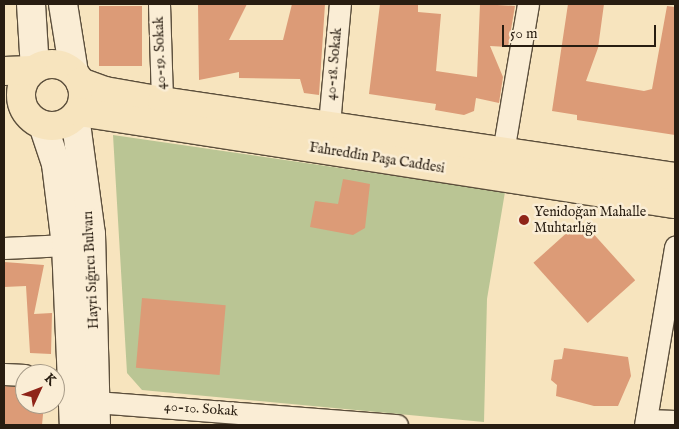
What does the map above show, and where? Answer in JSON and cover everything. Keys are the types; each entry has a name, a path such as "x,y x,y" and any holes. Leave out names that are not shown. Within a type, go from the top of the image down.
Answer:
{"main road":[{"path":"31,4 34,70 21,91 24,107 38,123"},
{"path":"4,114 38,123 63,124 77,114 84,91 77,77 63,4"},
{"path":"4,71 34,70 59,64 77,77"},
{"name":"Fahreddin Paşa Caddesi","path":"77,77 106,91 162,101 328,124 675,177"},
{"name":"Fahreddin Paşa Caddesi","path":"77,114 675,204"},
{"name":"Hayri Sığırcı Bulvarı","path":"77,114 91,234 96,414"},
{"name":"Hayri Sığırcı Bulvarı","path":"38,123 56,164 66,245 63,364"},
{"name":"Hayri Sığırcı Bulvarı","path":"65,386 74,425"}],"street":[{"name":"40-19. Sokak","path":"159,4 162,101"},
{"name":"40-18. Sokak","path":"328,124 340,4"},
{"path":"503,152 528,4"},
{"path":"4,248 66,245"},
{"path":"675,247 645,423 675,421"},
{"name":"40-10. Sokak","path":"96,414 397,425"}],"green space":[{"path":"113,135 505,192 487,299 484,422 142,390 127,373"}],"building":[{"path":"198,4 247,4 229,40 283,40 292,4 325,4 319,95 304,93 300,79 239,78 239,72 199,80"},
{"path":"380,4 418,4 418,12 441,14 436,71 477,77 480,4 515,6 508,47 490,46 503,77 499,103 476,98 474,111 464,115 435,110 436,104 369,94"},
{"path":"568,4 604,4 598,48 586,81 644,91 652,89 667,6 675,7 675,135 577,120 577,115 552,111"},
{"path":"99,6 142,6 142,66 99,66"},
{"path":"343,179 370,184 365,228 353,235 310,227 315,201 338,204"},
{"path":"581,220 635,280 588,323 533,263"},
{"path":"4,262 44,265 34,314 52,313 51,354 30,353 26,286 4,287"},
{"path":"142,298 226,305 220,375 136,368"},
{"path":"564,348 628,357 631,376 618,406 594,406 556,396 557,385 551,380 554,360 562,359"},
{"path":"4,386 15,387 15,414 43,414 42,425 4,425"}],"place":[{"name":"Yenidoğan Mahalle Muhtarlığı","path":"524,220"}]}
